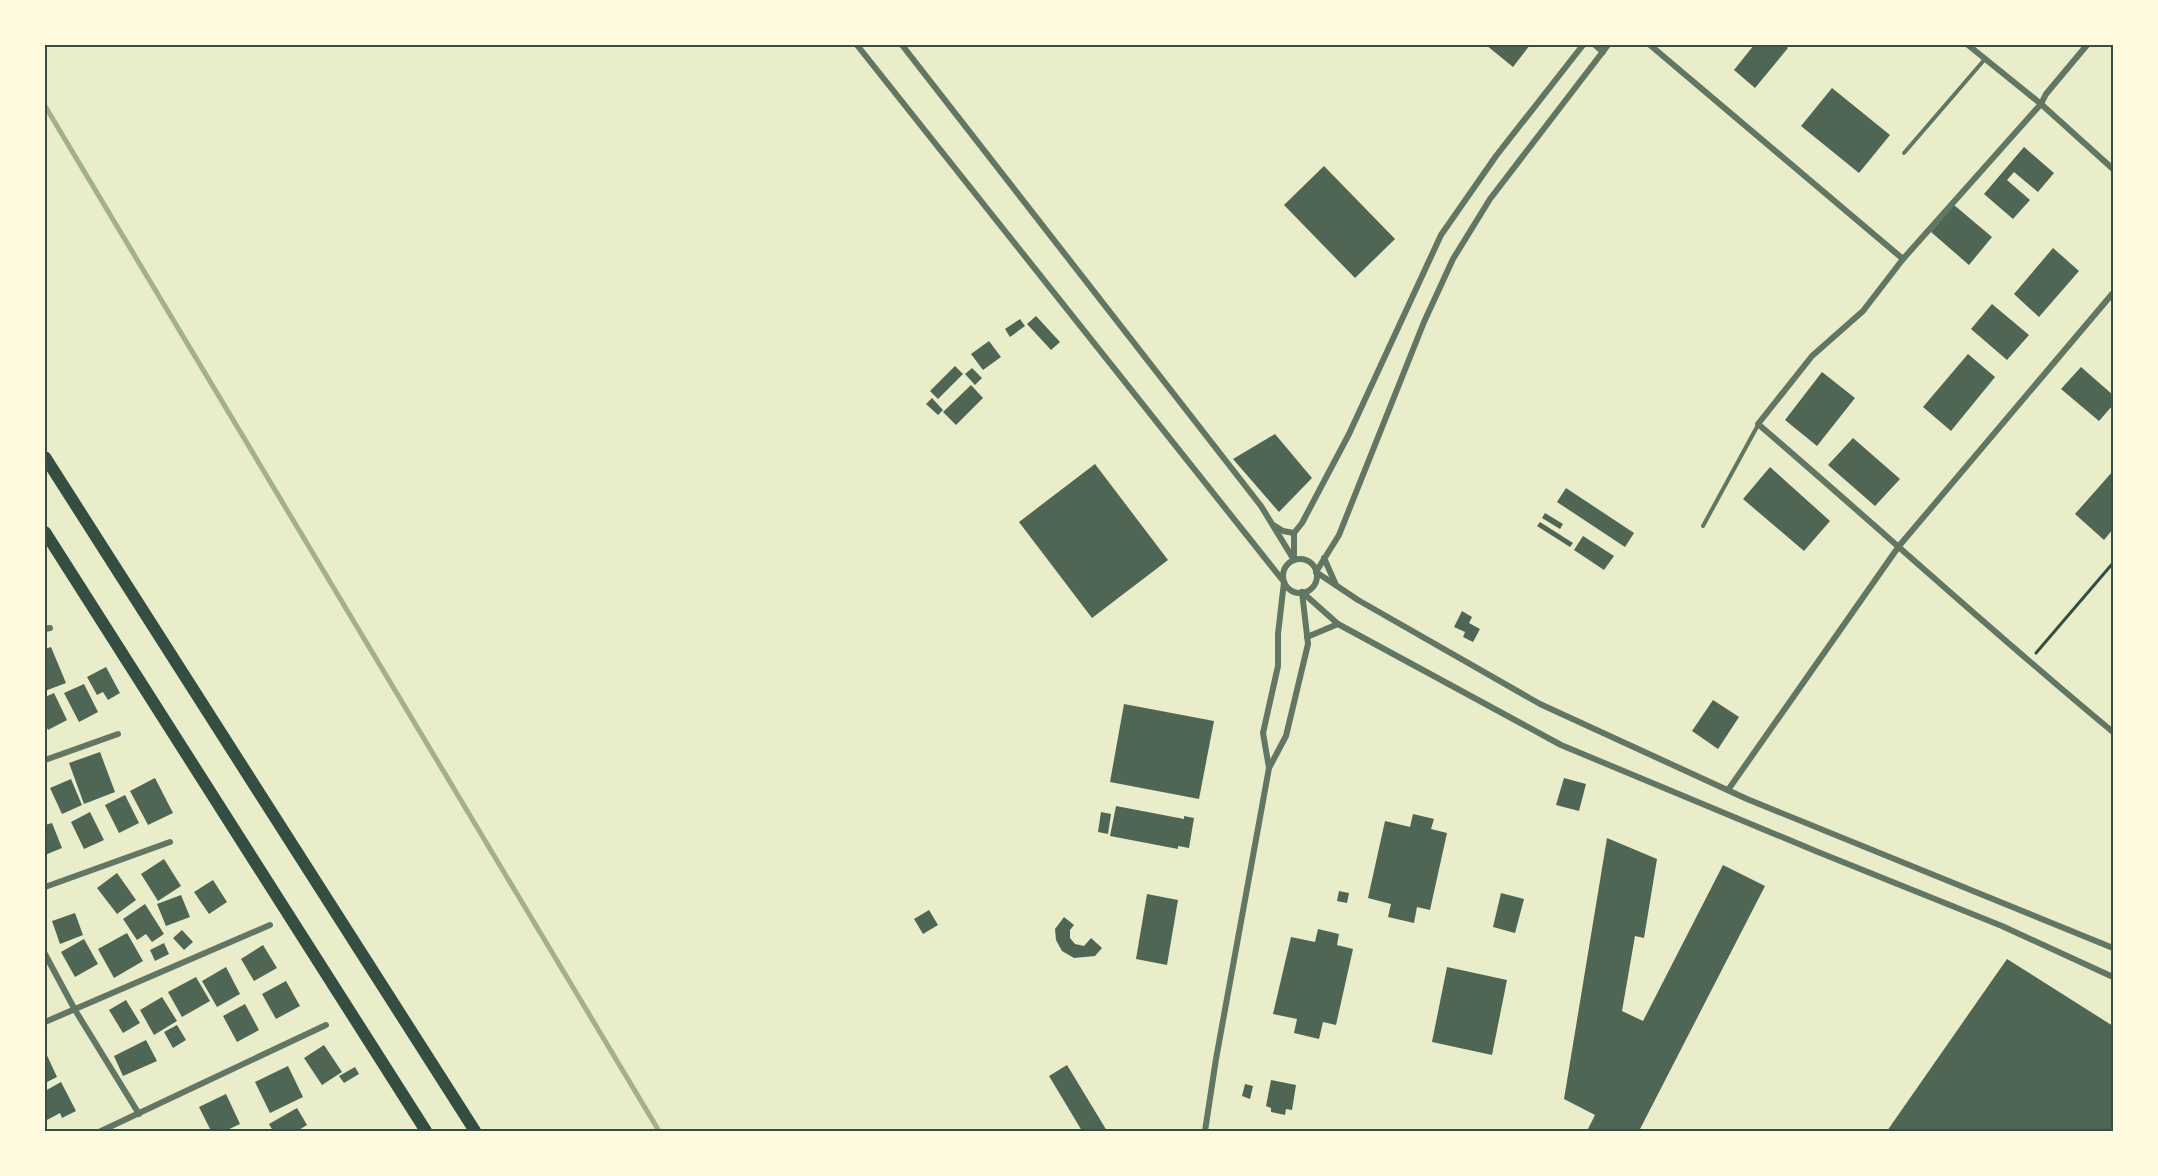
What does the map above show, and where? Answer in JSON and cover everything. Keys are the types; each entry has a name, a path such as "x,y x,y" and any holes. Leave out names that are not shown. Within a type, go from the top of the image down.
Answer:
{"highway":[{"path":"45,457 475,1131"},
{"path":"45,532 426,1131"}],"street":[{"path":"857,45 1291,590 1302,592 1338,624 1562,745 2002,926 2113,977"},
{"path":"902,45 1254,497 1294,560"},
{"path":"1294,560 1294,532 1302,523 1349,434 1441,235 1496,156 1583,45"},
{"path":"1595,45 1603,52"},
{"path":"1316,572 1339,535 1424,322 1453,260 1490,199 1608,45"},
{"path":"1650,45 1903,259"},
{"path":"1968,45 2041,104 2113,169"},
{"path":"2087,45 2046,94 2041,104 1903,259 1863,310 1812,356 1758,424 2028,662 2113,732"},
{"path":"1728,790 1899,546 2113,293"},
{"path":"1273,525 1283,531 1294,532"},
{"path":"1324,558 1336,585"},
{"path":"1269,768 1263,733 1278,666 1278,634 1284,571 1286,566 1294,560 1310,562 1316,572 1317,578 1312,587 1302,592"},
{"path":"1316,572 1540,704 1728,790 2113,948"},
{"path":"1205,1131 1269,768 1286,736 1308,644 1302,592"},
{"path":"1307,637 1338,624"},
{"path":"45,760 118,734"},
{"path":"45,886 170,842"},
{"path":"45,1022 270,926"},
{"path":"45,954 75,1010 139,1114"},
{"path":"101,1131 326,1025"}],"lane":[{"path":"1904,153 1985,59"},
{"path":"1703,526 1758,424"}],"path":[{"path":"2028,662 2113,563"}],"building":[{"path":"1486,45 1530,45 1513,67"},
{"path":"1754,45 1784,45 1788,48 1755,88 1734,70"},
{"path":"1832,88 1890,135 1859,173 1801,126"},
{"path":"2024,147 2054,173 2038,192 2014,172 2007,180 2030,200 2013,219 1984,194"},
{"path":"1324,166 1395,239 1355,278 1284,205"},
{"path":"1954,205 1992,237 1969,265 1931,232"},
{"path":"2053,248 2079,271 2039,317 2014,294"},
{"path":"1992,304 2029,335 2007,360 1971,329"},
{"path":"1036,316 1060,342 1051,350 1027,324"},
{"path":"1020,319 1025,326 1010,337 1005,329"},
{"path":"989,341 1001,357 983,370 971,354"},
{"path":"1968,354 1995,377 1951,431 1923,407"},
{"path":"955,366 963,374 938,399 930,391"},
{"path":"2081,367 2113,395 2113,405 2099,421 2061,389"},
{"path":"972,368 982,378 975,385 965,374"},
{"path":"1822,372 1855,398 1817,446 1785,420"},
{"path":"971,385 983,398 956,425 943,412"},
{"path":"932,398 943,410 938,415 926,404"},
{"path":"1275,434 1312,478 1279,512 1233,459"},
{"path":"1853,438 1900,479 1875,506 1828,465"},
{"path":"1095,464 1168,560 1092,618 1019,522"},
{"path":"1770,467 1830,521 1804,551 1743,499"},
{"path":"2113,471 2113,529 2104,540 2075,514"},
{"path":"1566,488 1634,533 1625,547 1557,502"},
{"path":"1545,513 1563,524 1560,529 1542,518"},
{"path":"1540,522 1573,543 1570,547 1537,526"},
{"path":"1583,536 1614,556 1604,570 1574,550"},
{"path":"1462,611 1472,617 1469,623 1480,629 1473,642 1463,637 1465,632 1454,627"},
{"path":"51,647 66,683 45,691 45,649"},
{"path":"106,667 120,693 108,700 103,692 97,695 87,677"},
{"path":"84,684 98,712 79,722 64,693"},
{"path":"54,693 67,720 48,730 45,724 45,697"},
{"path":"1713,700 1739,717 1718,749 1692,731"},
{"path":"1124,704 1214,721 1199,799 1110,782"},
{"path":"100,752 115,792 84,804 69,763"},
{"path":"155,778 173,813 148,825 130,791"},
{"path":"1564,778 1586,784 1579,811 1556,805"},
{"path":"71,779 82,805 62,814 50,788"},
{"path":"125,795 139,823 119,833 105,805"},
{"path":"1116,806 1184,819 1184,816 1194,818 1189,848 1178,846 1178,849 1110,836"},
{"path":"90,812 104,840 84,849 71,822"},
{"path":"1101,812 1111,814 1108,834 1098,832"},
{"path":"1413,814 1434,819 1431,829 1447,833 1430,910 1417,907 1414,923 1388,917 1391,904 1368,898 1385,821 1410,827"},
{"path":"52,823 62,848 45,855 45,825"},
{"path":"1607,838 1657,859 1644,938 1635,936 1622,1011 1643,1021 1723,865 1765,886 1639,1131 1587,1131 1595,1115 1564,1099"},
{"path":"164,859 181,886 158,901 141,874"},
{"path":"117,873 136,900 117,914 97,888"},
{"path":"213,880 227,902 209,914 194,892"},
{"path":"1339,891 1349,893 1347,903 1337,901"},
{"path":"1501,893 1524,899 1515,933 1493,927"},
{"path":"1147,894 1178,900 1167,965 1136,959"},
{"path":"181,895 190,917 166,926 157,904"},
{"path":"145,904 164,934 152,942 146,934 137,940 123,919"},
{"path":"929,910 938,925 923,934 914,919"},
{"path":"75,913 83,935 60,944 52,921"},
{"path":"1064,917 1074,925 1070,930 1070,938 1075,944 1084,946 1091,938 1102,948 1095,956 1074,958 1062,951 1056,940 1055,929"},
{"path":"1318,929 1339,934 1337,945 1353,949 1336,1025 1323,1022 1319,1039 1294,1033 1297,1019 1273,1014 1291,937 1315,942"},
{"path":"182,930 193,942 184,950 173,938"},
{"path":"127,933 143,961 114,978 98,949"},
{"path":"84,939 98,964 75,977 61,952"},
{"path":"164,943 169,954 155,961 150,950"},
{"path":"263,945 277,968 254,981 241,959"},
{"path":"2007,959 2113,1026 2113,1131 1887,1131"},
{"path":"226,967 240,994 217,1007 202,981"},
{"path":"1447,967 1507,980 1492,1055 1432,1042"},
{"path":"196,977 210,1001 182,1017 168,992"},
{"path":"286,981 300,1006 276,1019 262,994"},
{"path":"162,997 177,1021 154,1035 140,1010"},
{"path":"126,1000 140,1023 123,1033 109,1010"},
{"path":"245,1004 259,1030 237,1042 223,1016"},
{"path":"177,1025 186,1040 173,1048 164,1032"},
{"path":"146,1040 157,1061 123,1076 114,1056"},
{"path":"324,1045 342,1072 322,1085 304,1058"},
{"path":"45,1051 57,1077 45,1083"},
{"path":"1067,1065 1107,1131 1082,1131 1049,1076"},
{"path":"288,1066 303,1097 270,1113 255,1082"},
{"path":"355,1067 359,1074 344,1083 339,1076"},
{"path":"1271,1080 1296,1085 1292,1110 1286,1109 1285,1115 1271,1112 1271,1108 1266,1106"},
{"path":"61,1082 76,1111 62,1118 60,1113 45,1121 45,1091"},
{"path":"1245,1084 1253,1086 1250,1099 1242,1096"},
{"path":"226,1094 240,1124 225,1131 211,1131 199,1107"},
{"path":"297,1108 307,1125 297,1131 273,1131 269,1124"}],"waterway":[{"path":"45,106 659,1131"}]}
